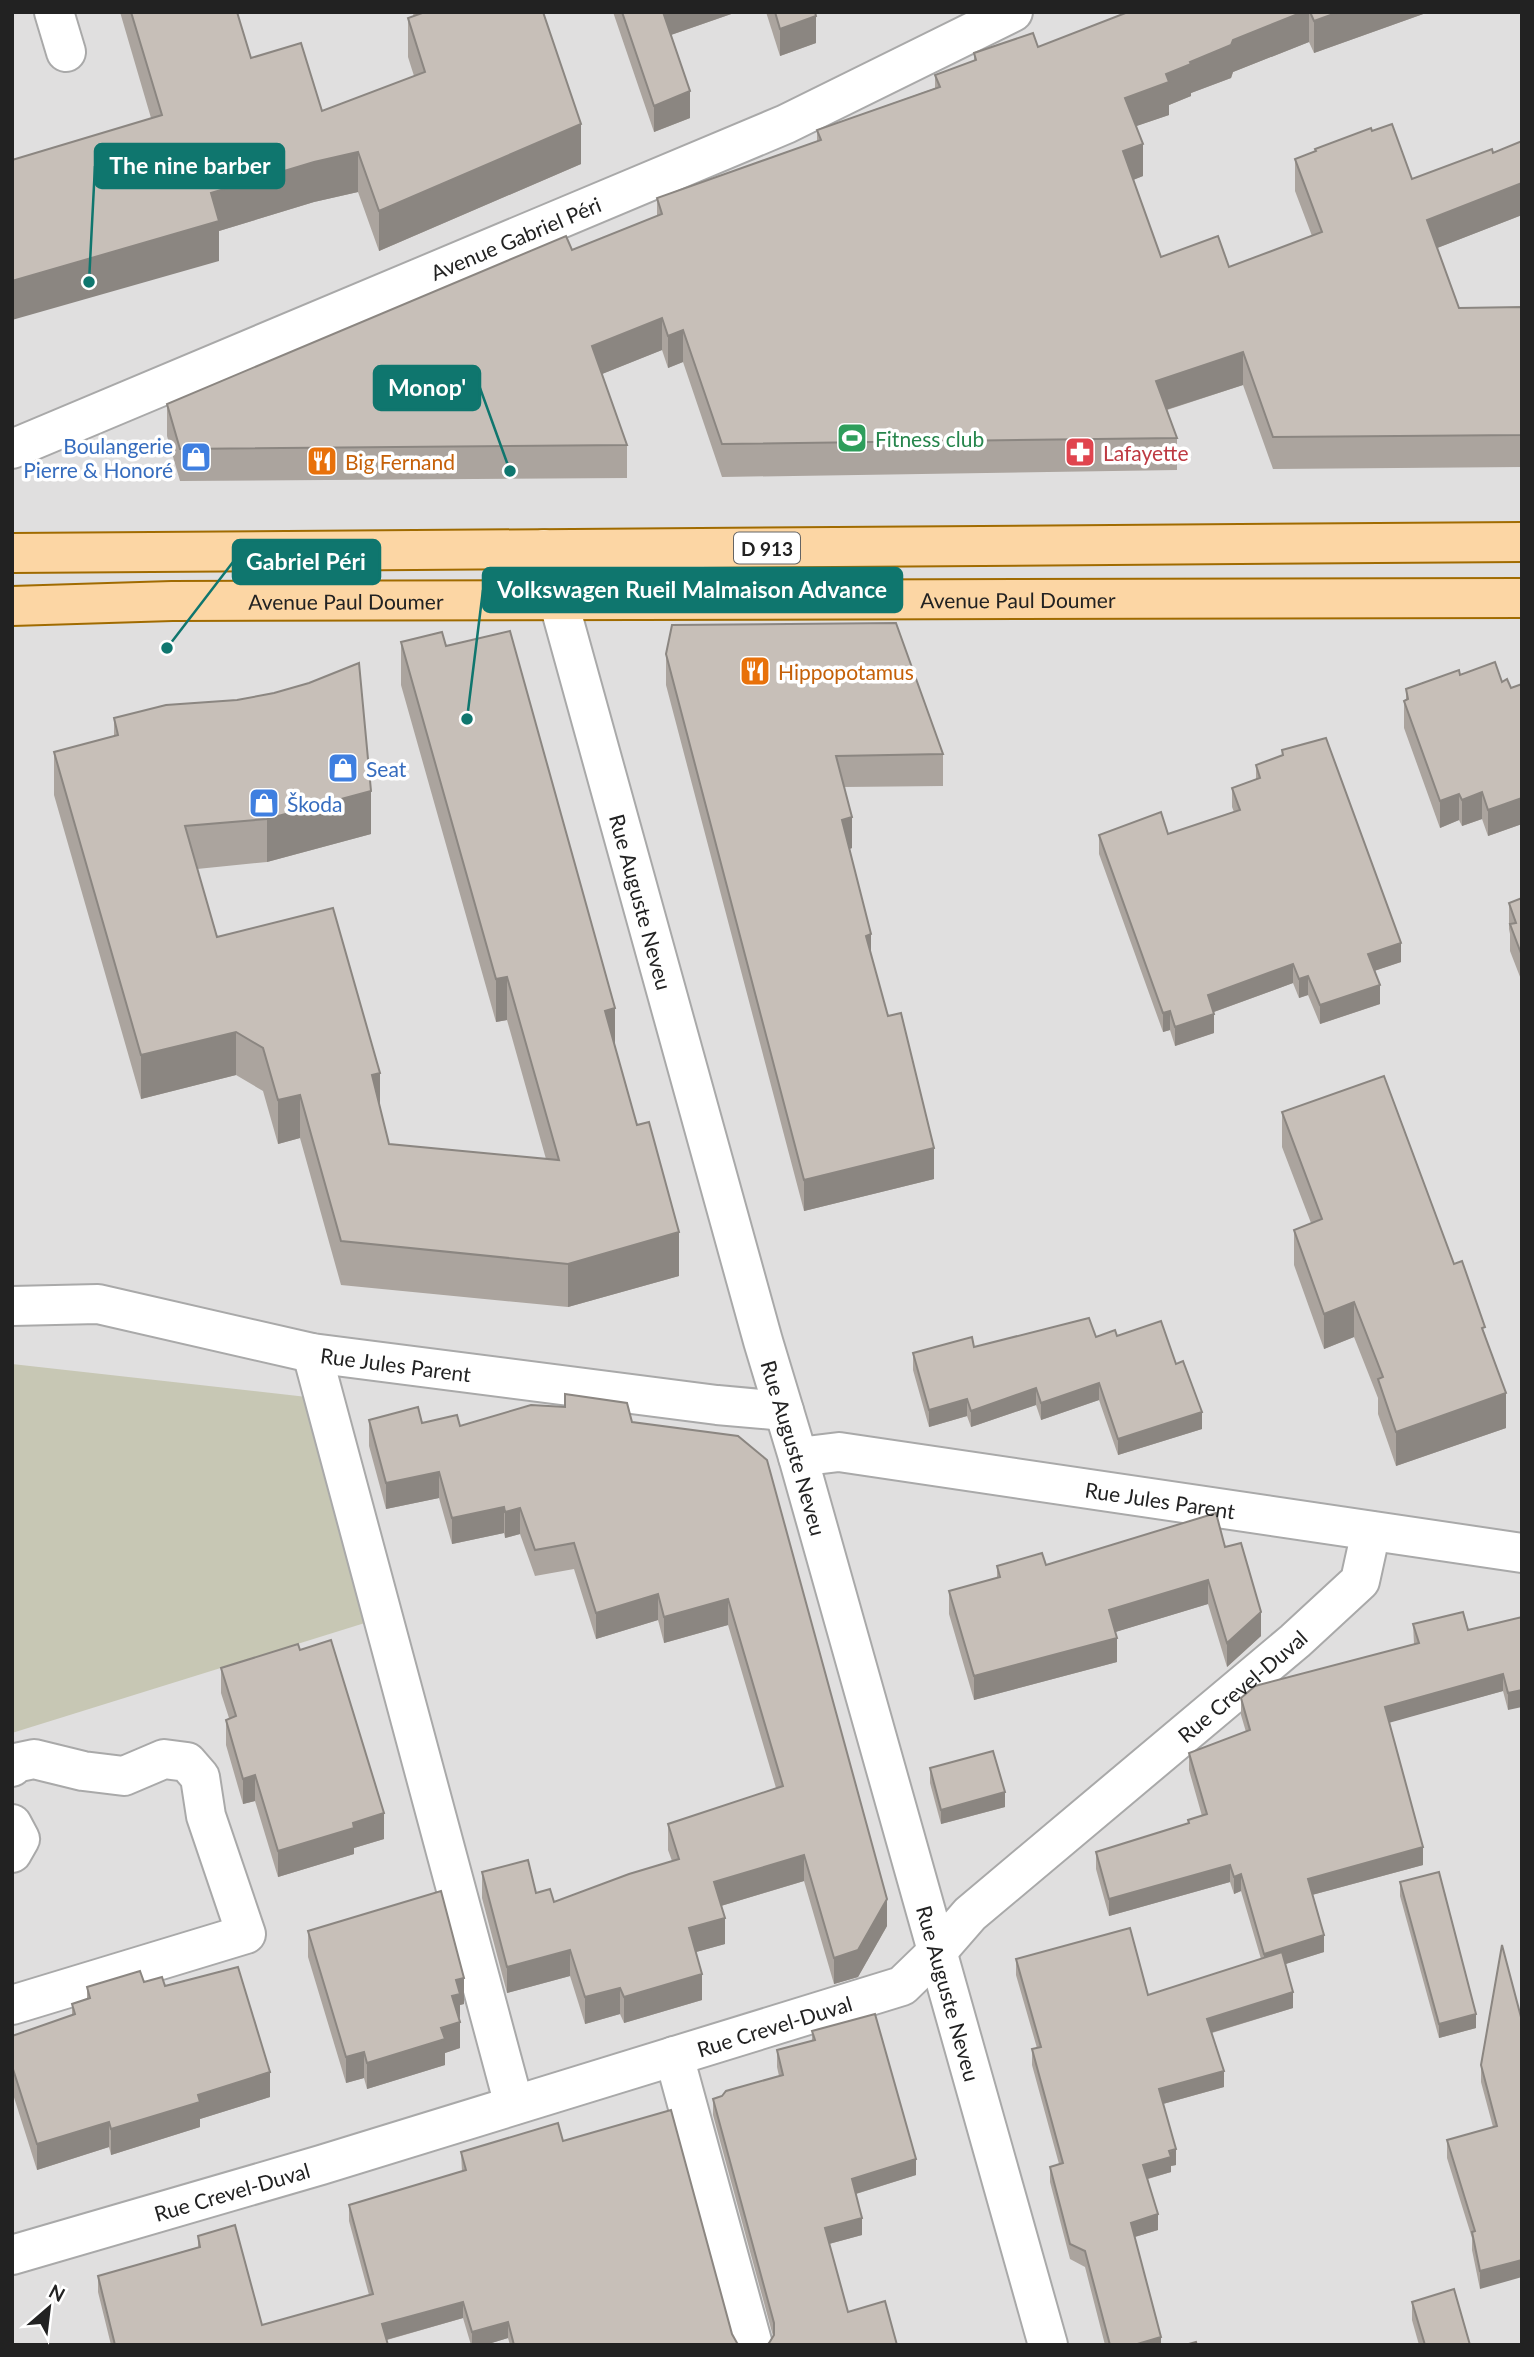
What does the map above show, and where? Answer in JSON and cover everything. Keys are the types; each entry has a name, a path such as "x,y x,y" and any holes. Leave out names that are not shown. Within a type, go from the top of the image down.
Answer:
{"main road":[{"name":"D 913","path":"12,553 1522,542"},
{"name":"Avenue Paul Doumer","path":"12,606 172,601 1522,598"}],"street":[{"path":"54,12 66,52"},
{"name":"Avenue Gabriel Péri","path":"12,449 786,124 1013,12"},
{"name":"Rue Auguste Neveu","path":"544,549 1048,2345"},
{"name":"Rue Jules Parent","path":"12,1306 98,1304 312,1353 717,1405 784,1411"},
{"path":"312,1353 514,2105"},
{"name":"Rue Jules Parent","path":"799,1457 839,1452 1522,1553"},
{"name":"Rue Crevel-Duval","path":"12,2255 321,2165 902,1986 970,1914 1295,1641 1360,1581 1371,1531"},
{"path":"12,1767 15,1763 34,1759 83,1772 124,1776 164,1759 187,1762 200,1777 206,1816 246,1934 12,2006"},
{"path":"12,1824 20,1839 12,1853"},
{"path":"674,2056 753,2345"}],"shaded area":[{"path":"12,12 1522,12 1522,2345 12,2345"},
{"path":"12,1364 307,1397 368,1622 12,1733"}],"building":[{"path":"131,12 237,12 251,58 301,43 322,111 425,72 408,18 425,12 543,12 581,124 379,211 358,152 314,162 211,193 219,221 12,281 12,160 162,115"},
{"path":"622,12 663,12 690,91 654,106"},
{"path":"775,12 815,12 816,16 780,29"},
{"path":"1128,12 1303,12 1233,40 1231,45 1166,74 1169,82 1125,98 1143,144 1123,151 1161,257 1218,236 1229,267 1322,232 1295,159 1371,128 1372,131 1392,124 1412,179 1492,149 1493,153 1522,141 1522,183 1427,220 1459,308 1522,307 1522,435 1273,437 1243,352 1156,381 1177,438 722,444 683,330 668,336 662,318 592,346 627,445 180,449 167,404 566,236 572,250 662,214 657,198 821,140 817,130 940,87 935,75 976,60 974,53 1033,33 1038,47"},
{"path":"1310,12 1339,12 1314,21"},
{"path":"896,623 943,754 836,756 852,817 842,820 871,934 866,936 888,1016 901,1013 934,1148 804,1180 666,654 672,625"},
{"path":"510,631 615,1008 605,1011 637,1125 649,1122 679,1232 568,1264 341,1241 300,1095 278,1100 263,1048 236,1032 141,1055 54,752 118,735 114,718 166,705 237,700 274,693 309,683 359,663 371,791 267,819 185,826 217,937 333,908 380,1073 372,1075 389,1144 559,1160 507,977 496,979 401,642 442,632 446,646"},
{"path":"1495,662 1502,682 1507,679 1511,688 1522,684 1522,798 1488,810 1482,792 1462,800 1459,794 1440,801 1404,701 1408,699 1406,689 1459,670 1460,675"},
{"path":"1326,738 1401,943 1368,954 1380,985 1320,1005 1308,976 1299,979 1293,964 1208,995 1214,1014 1175,1027 1170,1011 1163,1013 1099,835 1161,812 1168,834 1240,810 1232,788 1260,778 1256,765 1283,755 1282,750"},
{"path":"1522,898 1522,956 1510,924 1516,923 1509,903"},
{"path":"1384,1076 1454,1264 1462,1261 1485,1327 1482,1328 1506,1393 1396,1432 1378,1379 1383,1377 1354,1302 1324,1314 1294,1230 1322,1219 1282,1112"},
{"path":"1089,1318 1096,1337 1115,1330 1117,1336 1161,1321 1176,1364 1183,1361 1202,1412 1118,1439 1099,1383 1041,1403 1036,1388 971,1411 967,1399 929,1410 913,1353 972,1337 974,1347"},
{"path":"565,1394 627,1403 632,1422 738,1436 767,1460 887,1899 858,1950 834,1958 804,1855 714,1882 725,1918 689,1928 702,1974 624,1997 620,1988 585,1997 570,1950 507,1967 482,1872 528,1860 536,1893 550,1889 554,1902 679,1859 668,1824 783,1786 728,1599 664,1617 658,1594 596,1613 574,1543 535,1550 520,1508 505,1512 504,1507 452,1518 439,1472 386,1483 369,1420 418,1407 422,1423 457,1415 460,1426 531,1405 565,1407"},
{"path":"1216,1513 1225,1547 1241,1543 1261,1612 1227,1643 1208,1580 1109,1610 1117,1638 974,1676 949,1591 1000,1577 997,1566 1042,1553 1046,1565"},
{"path":"1463,1612 1468,1630 1522,1617 1522,1690 1508,1693 1503,1674 1385,1707 1423,1847 1308,1879 1324,1935 1264,1954 1241,1874 1234,1877 1230,1865 1109,1899 1096,1852 1189,1823 1188,1820 1207,1814 1189,1753 1250,1730 1241,1698 1255,1686 1419,1643 1413,1624"},
{"path":"331,1640 384,1813 353,1823 354,1828 278,1851 255,1775 243,1779 226,1720 236,1716 221,1668 298,1644 300,1650"},
{"path":"993,1751 1005,1792 941,1810 930,1768"},
{"path":"1439,1872 1476,2014 1439,2024 1400,1882"},
{"path":"441,1891 464,1978 456,1980 460,1994 452,1996 460,2022 441,2028 445,2039 367,2063 364,2052 346,2057 308,1931"},
{"path":"1130,1928 1148,1995 1282,1952 1293,1992 1207,2019 1224,2071 1159,2089 1176,2149 1169,2151 1171,2157 1143,2165 1158,2214 1131,2223 1161,2337 1134,2345 1110,2345 1085,2251 1070,2244 1050,2167 1063,2163 1032,2049 1041,2047 1016,1959"},
{"path":"1502,1945 1522,2021 1522,2260 1480,2271 1472,2232 1475,2231 1447,2140 1497,2126 1481,2065"},
{"path":"238,1967 270,2072 198,2095 200,2102 111,2129 109,2122 37,2144 12,2066 12,2036 75,2014 72,2004 90,1998 87,1987 140,1971 144,1982 162,1977 165,1986"},
{"path":"875,2014 916,2159 852,2179 862,2218 825,2228 848,2312 885,2301 897,2345 767,2345 774,2335 774,2323 713,2099 722,2096 726,2091 783,2075 777,2050 815,2040 812,2031"},
{"path":"671,2110 732,2334 739,2345 514,2345 508,2322 472,2332 463,2302 382,2324 388,2345 115,2345 98,2276 200,2247 198,2236 235,2225 262,2325 373,2294 349,2205 466,2170 461,2152 558,2123 563,2141"},
{"path":"1454,2289 1470,2345 1425,2345 1412,2302"}],"place":[{"name":"The nine barber","path":"89,282"},
{"name":"Fitness club","path":"852,438"},
{"name":"Lafayette","path":"1080,452"},
{"name":"Boulangerie Pierre & Honoré","path":"196,457"},
{"name":"Big Fernand","path":"322,461"},
{"name":"Monop'","path":"510,471"},
{"name":"Gabriel Péri","path":"167,648"},
{"name":"Hippopotamus","path":"755,671"},
{"name":"Volkswagen Rueil Malmaison Advance","path":"467,719"},
{"name":"Seat","path":"343,768"},
{"name":"Škoda","path":"264,803"}]}
